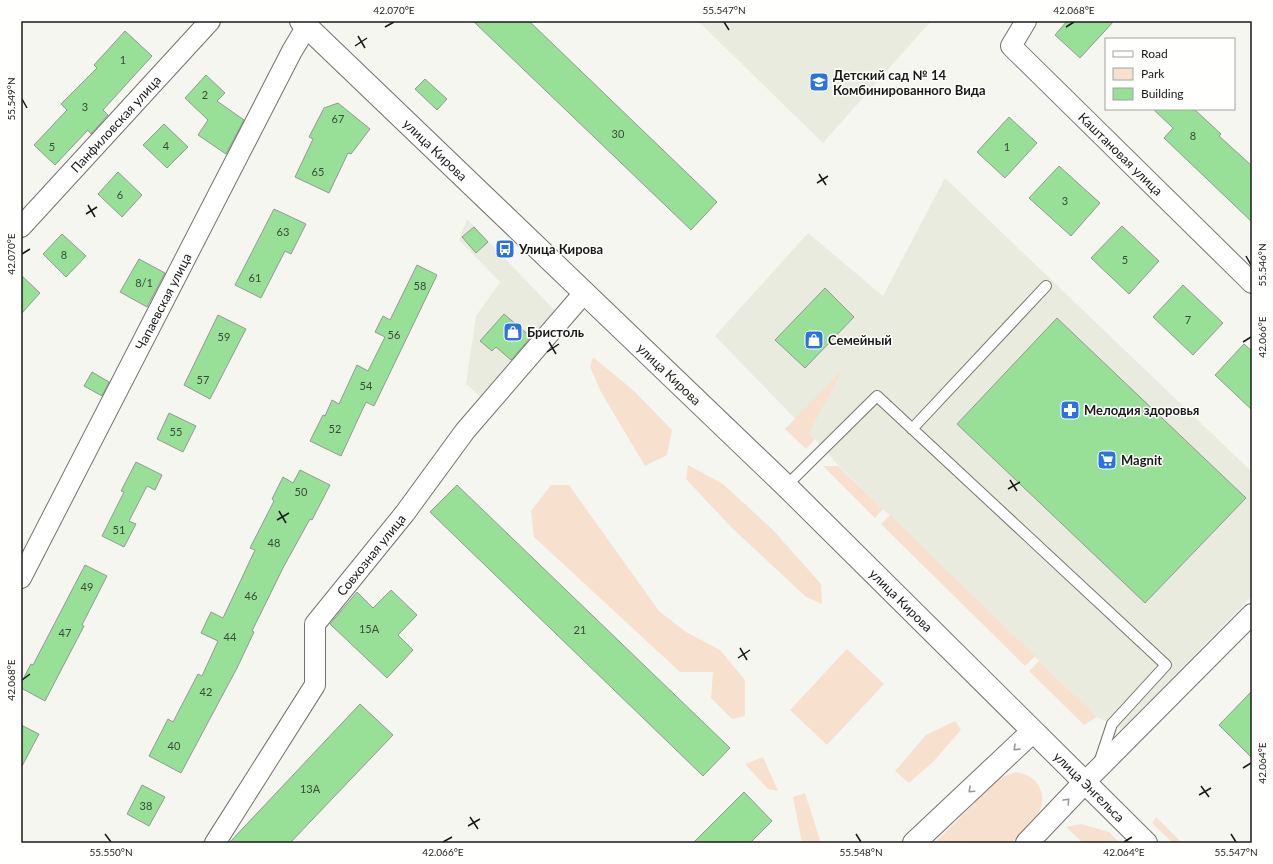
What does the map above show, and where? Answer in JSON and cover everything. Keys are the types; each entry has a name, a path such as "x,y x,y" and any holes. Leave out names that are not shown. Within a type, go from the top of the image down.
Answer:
{"street":[{"name":"Панфиловская улица","path":"21,227 210,21"},
{"name":"Каштановая улица","path":"1026,21 1011,46 1252,283"},
{"name":"улица Кирова","path":"306,23 584,293 786,486 1032,732"},
{"name":"Чапаевская улица","path":"21,578 306,23"},
{"name":"Совхозная улица","path":"215,843 315,685 315,624 405,513 465,431 584,293"},
{"path":"1027,843 1091,776 1252,614"},
{"path":"914,843 1032,732"},
{"name":"улица Энгельса","path":"1032,732 1091,776 1146,843"}],"lane":[{"path":"912,429 1046,286"},
{"path":"786,486 877,396 1166,665 1112,724 1091,776"}],"shaded area":[{"name":"Детский сад № 14 Комбинированного Вида","path":"698,21 931,21 823,143"},
{"path":"945,178 1252,472 1252,596 1122,729 1097,717 1039,661 839,466 815,439 715,336 808,233 883,296"},
{"path":"467,219 558,314 484,400 466,384 476,316 500,282 459,240"}],"green space":[{"path":"593,357 634,391 672,430 667,455 645,466 601,392 590,367"},
{"path":"843,369 809,433 815,439 806,449 785,429"},
{"path":"688,465 723,484 773,530 821,584 822,604 806,597 731,527 686,479"},
{"path":"823,466 838,466 883,509 875,518"},
{"path":"551,485 569,485 659,611 686,632 720,650 745,680 745,716 732,719 711,698 713,672 680,672 534,537 531,511"},
{"path":"890,515 1035,656 1025,666 881,524"},
{"path":"847,649 884,684 827,745 790,710"},
{"path":"1039,661 1097,717 1084,725 1029,671"},
{"path":"955,721 961,730 933,762 909,783 895,771 926,735"},
{"path":"763,757 778,791 768,789 745,764"},
{"path":"1016,772 1028,776 1036,782 1040,789 1042,805 1029,826 1011,843 935,843 999,778"},
{"path":"805,793 821,843 802,843 793,797"},
{"path":"1156,817 1182,843 1173,843 1152,823"},
{"path":"1081,824 1109,832 1120,843 1083,843 1066,827"}],"building":[{"path":"473,21 529,21 717,202 691,230"},
{"path":"1067,21 1114,21 1080,58 1055,35"},
{"path":"125,31 152,56 103,110 108,115 91,134 88,130 55,165 34,145 67,110 61,104 97,68 94,65"},
{"path":"206,75 225,93 217,101 244,120 226,154 198,135 208,120 185,98"},
{"path":"425,79 447,99 437,110 415,89"},
{"path":"338,103 370,129 351,154 348,153 329,193 295,177 313,139 309,137 324,108"},
{"path":"1154,110 1195,110 1221,134 1219,136 1252,166 1252,222 1164,138 1173,128"},
{"path":"1009,117 1037,143 1005,178 977,152"},
{"path":"164,124 188,147 167,168 143,145"},
{"path":"1059,166 1100,203 1071,236 1029,198"},
{"path":"118,172 142,195 122,217 98,194"},
{"path":"274,209 306,224 291,254 285,251 261,298 235,285"},
{"path":"1122,226 1159,261 1129,294 1091,258"},
{"path":"474,227 488,242 476,253 462,237"},
{"path":"62,234 86,256 66,277 43,254"},
{"path":"139,259 165,273 147,307 120,292"},
{"path":"417,265 437,275 374,406 366,402 341,456 310,441 323,415 325,416 332,400 339,404 357,365 368,371 385,337 375,332 383,316 390,320"},
{"path":"21,275 40,293 21,314"},
{"path":"1183,285 1223,323 1193,355 1153,317"},
{"path":"825,288 854,317 805,368 775,340"},
{"path":"504,314 531,337 511,360 496,347 492,351 480,341"},
{"path":"218,315 246,329 210,399 184,385"},
{"path":"1057,318 1246,498 1145,603 957,424"},
{"path":"1244,344 1252,351 1252,410 1215,375"},
{"path":"92,372 109,382 102,396 84,386"},
{"path":"169,413 196,426 183,452 157,439"},
{"path":"136,462 162,475 155,490 147,486 129,521 136,524 124,547 102,536 124,492 121,491"},
{"path":"300,470 330,485 312,520 310,519 284,566 252,631 254,632 237,668 181,773 149,756 168,719 173,722 198,674 202,676 218,641 201,633 211,612 223,618 255,550 250,548 274,501 272,499 283,477 293,483"},
{"path":"457,485 730,748 703,776 430,512"},
{"path":"85,565 107,576 82,625 84,626 45,701 21,688 21,683 31,664 33,665"},
{"path":"391,590 417,615 398,635 413,650 387,678 330,624 357,592 373,608"},
{"path":"1252,691 1252,758 1219,725"},
{"path":"360,704 393,735 290,843 229,843"},
{"path":"21,725 39,734 21,768"},
{"path":"142,785 165,797 149,826 127,814"},
{"path":"744,792 772,821 750,843 693,843"}],"place":[{"name":"Детский сад № 14 Комбинированного Вида","path":"819,82"},
{"name":"Улица Кирова","path":"505,249"},
{"name":"Бристоль","path":"513,332"},
{"name":"Семейный","path":"814,340"},
{"name":"Мелодия здоровья","path":"1070,410"},
{"name":"Magnit","path":"1107,460"}]}
